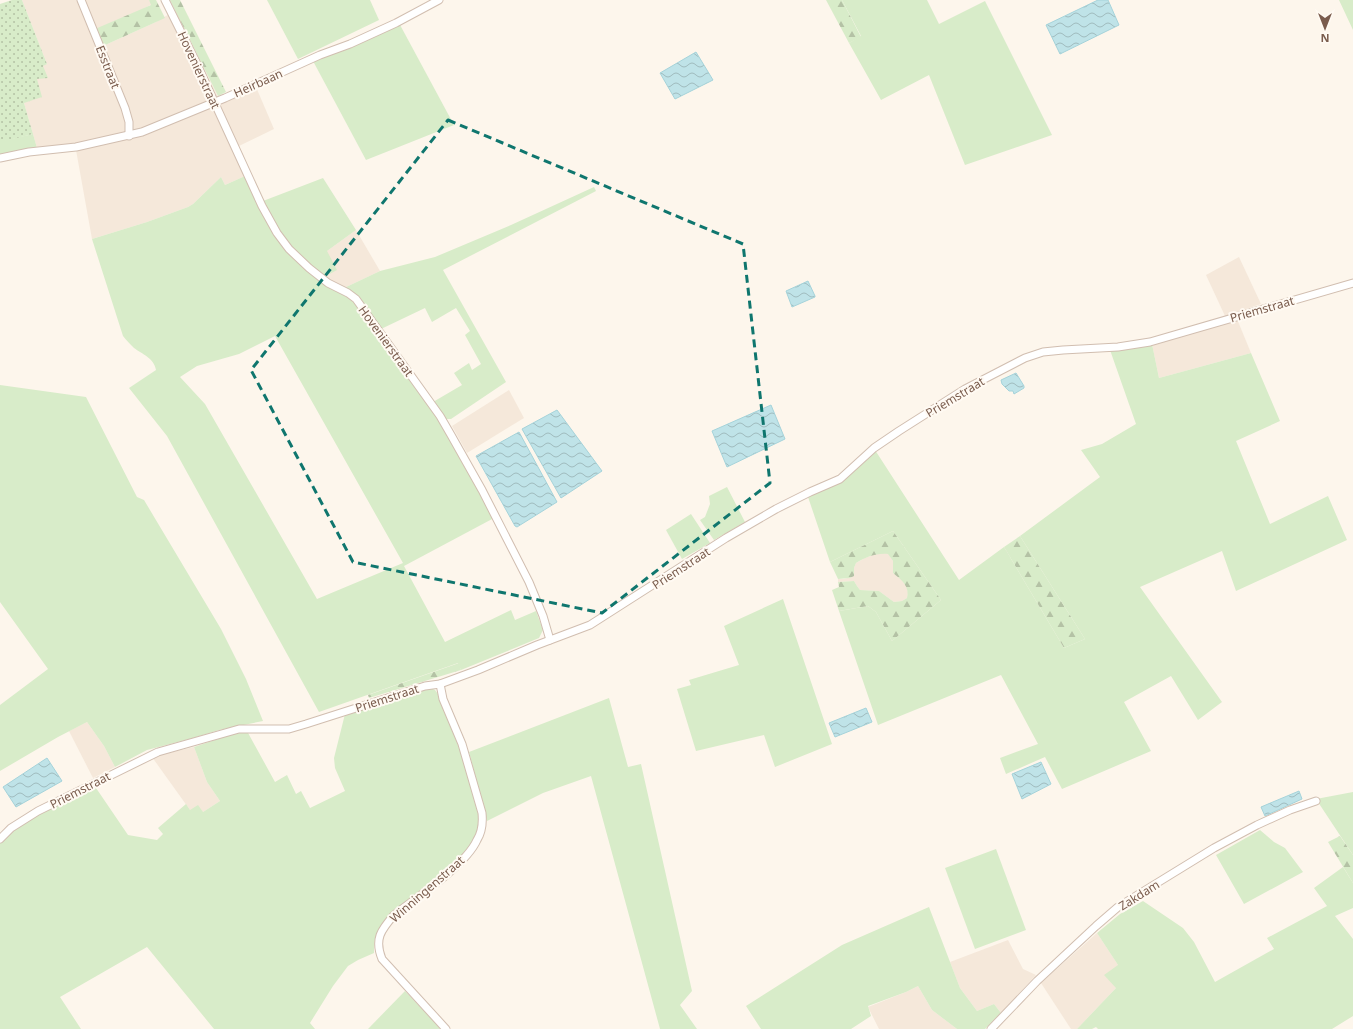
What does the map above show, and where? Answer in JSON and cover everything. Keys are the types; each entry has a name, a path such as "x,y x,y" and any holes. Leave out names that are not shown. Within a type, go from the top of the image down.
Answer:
{"street":[{"name":"Esstraat","path":"81,0 125,108 129,122 129,136"},
{"name":"Hovenierstraat","path":"165,0 195,60 262,206 277,234 289,249 309,268 356,300 446,426 510,542 543,616 550,640"},
{"name":"Heirbaan","path":"0,158 29,152 76,147 129,136 160,125 376,32 439,0"},
{"name":"Priemstraat","path":"0,839 11,828 38,811 158,752 239,729 289,729 426,686 440,684 493,665 550,640 590,625 726,538 776,509 840,479 874,448 899,431 965,390 1025,358 1043,352 1118,347 1150,342 1353,283"},
{"name":"Winningenstraat","path":"440,684 443,699 462,744 473,780 482,813 481,828 477,841 456,867 394,915 380,935 378,944 382,959 446,1029"},
{"name":"Zakdam","path":"991,1029 1037,981 1118,907 1214,848 1251,828 1290,810 1316,801"}],"highlighted area":[{"path":"448,120 743,244 770,483 602,613 353,562 251,370"}],"shaded area":[{"path":"22,0 149,0 152,4 145,8 103,46 156,22 176,10 221,103 256,87 274,129 239,146 245,159 245,176 225,185 221,177 188,207 147,222 92,239 76,150 39,155 24,103 43,65 47,64"},
{"path":"356,230 380,271 344,288 324,277 327,251"},
{"path":"1239,257 1261,304 1225,316 1206,275"},
{"path":"1237,319 1251,353 1159,378 1152,344"},
{"path":"509,390 524,418 467,453 452,426"},
{"path":"878,553 888,553 893,561 893,573 901,579 907,587 907,598 902,601 894,602 879,591 860,590 854,581 838,582 838,579 854,576 854,568 856,563"},
{"path":"87,722 104,746 115,767 93,778 69,731"},
{"path":"194,747 207,782 220,801 203,812 190,810 152,757"},
{"path":"1097,933 1118,965 1116,988 1077,1029 1071,1029 1041,983"},
{"path":"1008,940 1023,969 1036,975 1001,1013 994,1004 977,1011 960,988 950,962"},
{"path":"918,986 932,1010 957,1029 879,1029 868,1007"}],"green space":[{"path":"12,0 22,0 47,64 43,66 48,78 37,79 42,97 24,103 33,134 1,142 0,4"},
{"path":"149,0 156,0 165,18 103,46 95,29 151,5"},
{"path":"170,0 180,0 226,92 218,96"},
{"path":"267,0 370,0 379,20 298,59"},
{"path":"826,0 842,0 861,37 849,43"},
{"path":"842,0 927,0 939,24 985,1 1052,135 965,165 929,75 881,100 849,43 861,36"},
{"path":"1339,0 1353,0 1353,30"},
{"path":"399,23 454,125 366,160 313,61"},
{"path":"33,134 37,148 0,156 0,136 2,141"},
{"path":"245,176 279,242 293,257 323,283 350,299 359,308 436,417 494,518 404,566 445,642 511,610 515,620 536,611 543,630 539,638 461,670 458,663 319,712 167,436 129,388 156,370 153,362 134,348 123,336 92,239 147,222 188,207 221,177 225,185","holes":["275,336 403,563 317,599 205,404 180,377 197,366 239,354"]},
{"path":"323,178 356,230 327,251 337,270 324,277 291,247 263,201"},
{"path":"594,187 596,191 443,270 506,382 451,419 446,419 433,402 462,385 454,373 469,363 472,370 481,364 465,335 470,331 456,308 432,322 425,308 381,329 344,288 380,271 435,257 511,225"},
{"path":"1152,344 1159,378 1251,353 1280,421 1236,441 1270,524 1328,496 1347,540 1236,591 1222,551 1140,587 1222,702 1198,720 1171,676 1124,702 1151,751 1062,789 1045,757 1006,774 1000,758 1038,744 1001,675 878,725 839,611 868,606 876,612 892,641 941,600 893,531 830,562 808,497 844,480 875,450 959,580 1004,547 1064,648 1085,639 1020,536 1100,477 1081,450 1102,444 1136,424 1110,350"},
{"path":"0,385 86,397 137,497 144,500 221,629 246,679 263,721 219,730 147,750 115,767 104,746 87,722 0,771 0,705 48,669 0,602"},
{"path":"727,487 745,522 714,540 700,520 705,517 710,504 709,496"},
{"path":"691,514 710,543 682,559 666,530"},
{"path":"893,531 941,600 892,641 876,612 868,606 839,611 832,590 839,587 838,582 854,581 860,590 879,591 894,602 902,601 907,598 908,594 906,587 893,573 893,561 888,554 871,556 856,563 854,568 854,576 850,578 838,579 830,562"},
{"path":"1020,536 1085,639 1064,648 1004,547"},
{"path":"783,599 832,744 775,767 764,735 696,751 677,689 691,685 689,680 739,665 724,626"},
{"path":"459,663 461,670 369,698 368,695"},
{"path":"431,688 438,694 461,753 477,808 479,829 476,837 459,859 392,913 384,922 376,935 374,953 348,966 333,986 310,1023 315,1029 214,1029 147,947 60,997 81,1029 0,1029 0,842 14,829 94,785 128,835 157,840 163,834 158,828 186,804 190,810 198,805 203,812 220,801 207,782 194,747 247,731 275,782 287,775 296,794 301,791 310,808 345,791 335,768 334,758 345,714"},
{"path":"609,698 628,767 641,764 692,991 680,1005 697,1029 660,1029 591,776 543,793 487,821 469,752"},
{"path":"1353,792 1353,855 1316,799"},
{"path":"1260,830 1274,842 1285,848 1303,872 1244,904 1216,855"},
{"path":"1340,836 1353,855 1353,883 1328,842"},
{"path":"996,849 1026,930 975,949 945,868"},
{"path":"1343,867 1353,883 1353,908 1335,916 1353,939 1353,1016 1332,1029 1098,1029 1096,1027 1092,1029 1077,1029 1116,988 1104,975 1118,965 1097,933 1120,914 1143,901 1183,928 1194,942 1215,982 1274,949 1267,938 1327,906 1314,888"},
{"path":"929,907 960,988 977,1011 994,1004 1001,1013 985,1029 957,1029 932,1010 918,986 868,1006 871,1016 851,1029 761,1029 746,1006 842,945"},
{"path":"405,991 440,1028 368,1029"}],"water":[{"path":"1098,0 1108,0 1119,25 1060,54 1046,25"},
{"path":"696,52 713,80 675,99 660,73"},
{"path":"808,281 815,297 792,307 786,291"},
{"path":"1016,373 1024,388 1014,394 1013,391 1009,391 1002,384 1001,380"},
{"path":"771,405 785,439 727,467 712,431"},
{"path":"557,410 602,471 561,498 522,429"},
{"path":"519,432 557,502 517,527 515,526 476,456"},
{"path":"866,708 872,722 835,737 829,723"},
{"path":"47,758 62,781 16,807 3,787"},
{"path":"1041,762 1051,784 1022,799 1012,774"},
{"path":"1299,791 1302,799 1265,816 1261,807"}]}
